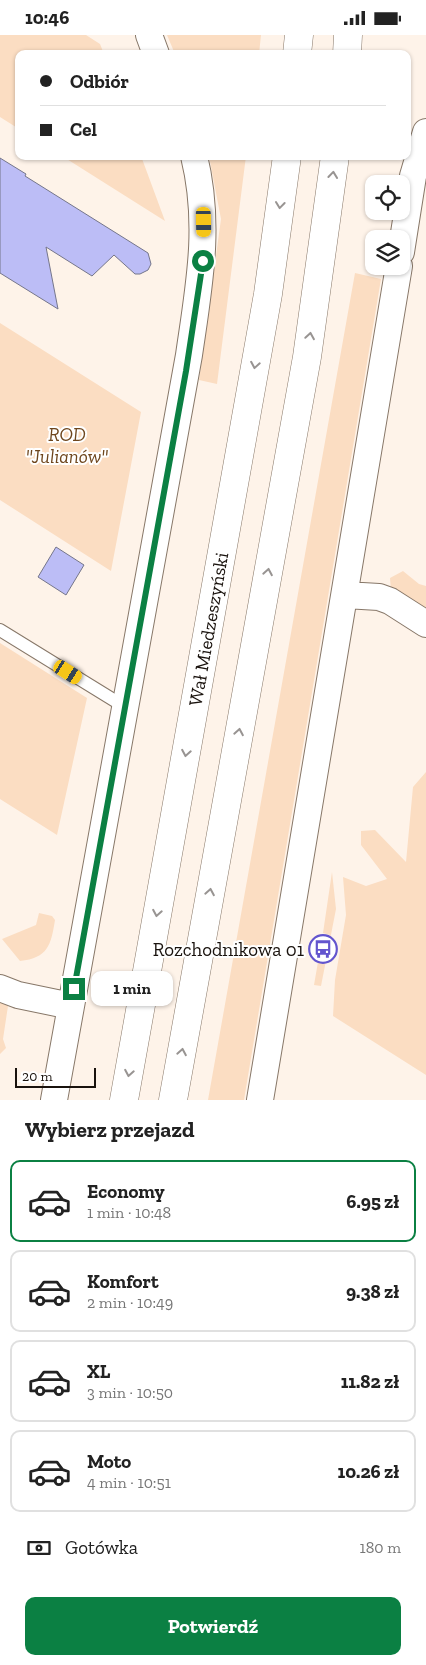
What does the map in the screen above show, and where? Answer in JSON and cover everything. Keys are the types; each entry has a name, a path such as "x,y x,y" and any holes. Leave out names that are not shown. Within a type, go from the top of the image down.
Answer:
{"main road":[{"path":"297,50 299,35"},
{"path":"347,50 348,35"},
{"name":"Wał Miedzeszyński","path":"124,1100 268,294 286,160"},
{"path":"173,1100 307,357 334,160"}],"street":[{"path":"149,35 155,50"},
{"path":"404,230 413,176 426,132"},
{"path":"54,1100 188,364 203,261 204,211 195,160"},
{"path":"260,1100 398,275"},
{"path":"345,595 379,597 390,601 426,624"},
{"path":"0,988 18,995 71,1006"}],"lane":[{"path":"0,630 125,707"}],"green space":[{"path":"0,35 86,35 100,44 102,50 15,50 15,126 0,117"},
{"path":"167,35 261,35 259,50 173,50"},
{"path":"68,160 142,160 165,221"},
{"path":"210,160 245,160 217,384 199,380 221,219"},
{"path":"355,273 381,279 244,1100 208,1100"},
{"name":"ROD \"Julianów\"","path":"0,323 141,412 111,571 0,500"},
{"path":"403,571 419,584 426,586 426,612 391,591 390,578"},
{"path":"0,643 87,698 57,835 0,799"},
{"path":"426,772 426,1075 333,1016 335,980 346,915 343,877 366,886 387,879 361,845 361,831 375,830 406,862 413,787"},
{"path":"332,872 336,909 321,986 314,985 318,962 325,962 330,935 323,933"},
{"path":"39,913 52,916 55,920 50,943 37,957 20,961 2,939 36,925"},
{"path":"0,1001 8,1006 3,1039 6,1048 0,1054"}],"building":[{"path":"0,158 26,174 25,176 148,253 151,264 148,270 135,274 114,255 92,276 46,247 58,309 0,273"},
{"path":"56,547 84,565 66,595 38,577"}],"place":[{"name":"Rozchodnikowa 01","path":"323,949"}],"route":[{"path":"74,989 189,355 203,261"}]}
